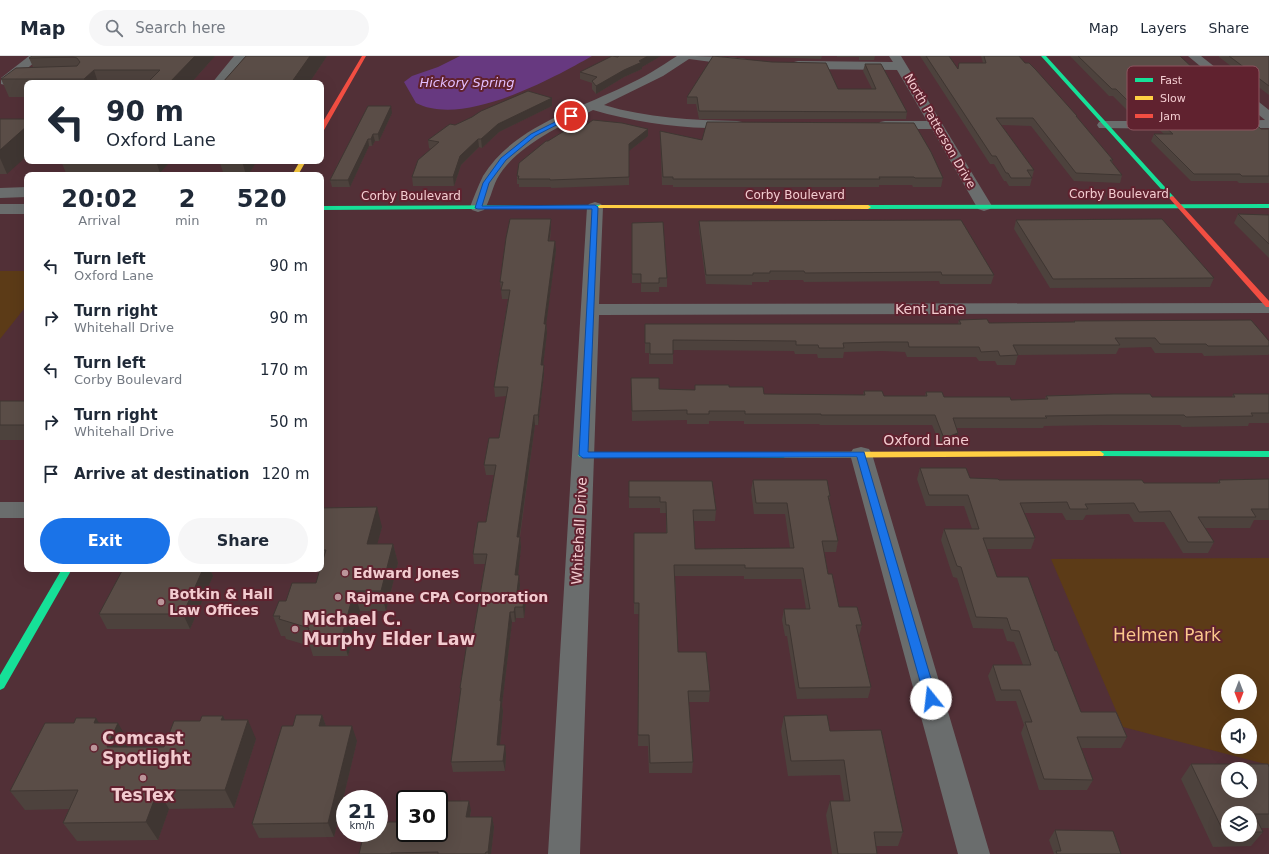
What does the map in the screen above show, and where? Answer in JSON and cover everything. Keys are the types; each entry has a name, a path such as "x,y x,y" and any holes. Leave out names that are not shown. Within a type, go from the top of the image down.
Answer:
{"street":[{"path":"27,80 5,80 36,56"},
{"path":"220,80 240,56"},
{"path":"324,125 364,56"},
{"path":"478,208 486,183 492,172 512,151 533,135 661,73 685,56"},
{"path":"693,56 752,63"},
{"path":"1043,56 1269,306"},
{"path":"1194,56 1206,66"},
{"path":"786,65 898,61"},
{"name":"North Patterson Drive","path":"898,61 984,206"},
{"path":"593,106 629,116 669,122 750,125"},
{"path":"1259,109 1269,117"},
{"path":"874,125 936,124"},
{"path":"1259,124 1269,124"},
{"path":"1104,125 1127,125"},
{"path":"0,193 24,192"},
{"name":"Corby Boulevard","path":"324,208 1269,206"},
{"name":"Whitehall Drive","path":"564,854 595,207"},
{"path":"0,209 24,209"},
{"name":"Kent Lane","path":"591,310 1269,306"},
{"path":"861,454 974,854"},
{"name":"Oxford Lane","path":"583,455 1269,454"},
{"path":"0,510 24,510"},
{"path":"0,685 65,572"}],"green space":[{"path":"0,271 24,271 24,309 0,339"},
{"name":"Helmen Park","path":"1269,558 1269,765 1227,754 1257,754 1257,718 1221,718 1221,753 1123,727 1051,559"}],"water":[{"name":"Hickory Spring","path":"460,56 592,56 530,88 506,98 481,105 457,109 435,109 416,103 404,82 412,76 438,67"}],"building":[{"path":"32,56 195,56 172,80 150,80 160,70 94,70 84,79 1,79 16,68 77,66 80,62 77,58 73,57 29,58"},
{"path":"246,56 310,56 293,80 225,80"},
{"path":"612,56 648,56 639,61 642,62 624,70 596,86 592,81 597,77 580,72"},
{"path":"713,56 772,62 826,63 838,89 876,89 865,64 881,64 907,112 699,111 697,97 687,97"},
{"path":"926,56 949,56 958,69 959,63 986,63 984,56 1019,56 1025,63 1029,63 1036,70 1077,116 1113,160 1110,160 1122,175 1076,173 1033,118 996,118 1034,170 1027,170 1032,178 1011,178 1008,173 1006,173 996,156 992,156"},
{"path":"1078,56 1180,56 1191,66 1127,66 1127,100 1116,89 1112,89"},
{"path":"1229,56 1269,56 1269,86 1259,78 1259,66 1242,66"},
{"path":"528,91 552,98 498,124 481,139 478,139 460,156 453,177 412,177 418,160 439,142 428,140 450,124 455,125 481,111"},
{"path":"368,106 391,106 378,134 373,134 371,139 368,139 348,180 330,180"},
{"path":"0,119 24,119 24,129 0,150"},
{"path":"593,120 622,123 648,129 629,144 629,177 550,180 518,179 519,163 546,141 574,125 583,127"},
{"path":"707,122 914,123 931,152 943,178 879,177 880,179 673,179 673,177 663,177 660,131 702,140"},
{"path":"1259,127 1261,129 1269,129 1269,176 1242,176 1240,174 1194,174 1154,134 1173,134 1169,130 1259,130"},
{"path":"1238,214 1269,215 1269,244"},
{"path":"510,219 551,219 548,241 555,241 544,324 546,324 541,365 544,365 538,415 534,415 517,537 520,537 515,575 519,575 517,592 525,592 523,607 515,607 514,612 510,612 500,701 497,745 505,745 503,761 451,762 468,636 473,636 487,554 473,554 478,522 486,522 496,465 484,465 489,438 499,438 508,387 494,387 510,290 501,290 503,282 500,282"},
{"path":"1162,219 1214,278 1053,279 1016,220"},
{"path":"961,220 994,275 942,275 941,272 805,273 804,271 770,271 770,273 753,273 753,275 706,275 699,221"},
{"path":"663,222 667,278 659,278 659,283 641,283 641,274 632,274 632,223"},
{"path":"987,319 989,323 1251,320 1269,341 1269,346 1160,344 1155,338 1115,338 1120,345 1013,345 1018,355 1000,356 998,351 981,352 979,347 909,347 908,342 843,343 844,348 819,348 818,345 796,345 796,341 673,340 673,354 650,354 650,343 645,343 645,324 961,324 959,320"},
{"path":"631,378 659,378 659,389 695,390 695,385 729,385 729,387 763,387 764,394 865,395 864,391 882,391 884,396 927,396 926,392 942,392 944,397 1010,397 1011,400 1048,399 1046,396 1113,394 1150,394 1152,397 1235,397 1233,394 1269,394 1269,413 1251,413 1253,416 1186,417 1184,415 1107,415 1045,416 1047,418 953,418 958,433 950,436 943,436 935,415 745,414 745,411 709,411 709,414 687,414 687,410 632,411"},
{"path":"0,401 24,401 24,425 0,425"},
{"path":"920,468 966,468 970,478 999,480 1142,480 1144,483 1220,483 1219,480 1269,479 1269,509 1251,509 1256,517 1198,517 1214,542 1188,542 1170,511 1139,512 1134,503 1085,504 1088,509 1070,509 1067,502 1020,503 1035,538 983,538 997,577 1028,577 1055,651 1057,651 1081,712 1116,712 1127,737 1077,737 1093,780 1044,779 1025,722 1032,722 1020,690 1001,690 993,665 1031,665 1019,631 1011,630 1007,618 976,617 961,567 957,566 944,529 979,529 968,495 929,495"},
{"path":"753,480 827,480 830,496 828,496 838,541 822,541 828,574 832,574 839,607 857,607 862,625 856,625 871,687 799,688 789,625 786,625 784,609 810,609 803,568 745,568 745,565 674,565 678,652 706,652 710,691 688,691 693,762 650,763 649,735 638,735 639,603 634,603 634,533 667,533 666,502 660,502 660,497 629,497 629,481 712,481 716,510 693,510 695,549 794,548 787,503 756,503"},
{"path":"377,507 367,544 393,544 381,591 354,591 342,636 307,636 309,628 279,619 280,616 273,616 279,601 286,601 292,583 316,583 319,572 324,572 324,556 326,550 324,550 324,508"},
{"path":"121,572 202,572 183,614 99,614"},
{"path":"296,715 322,715 319,726 352,726 328,823 252,824 282,726 293,726"},
{"path":"827,715 830,731 881,730 903,832 874,832 877,854 838,854 830,801 850,801 844,760 791,761 784,716"},
{"path":"202,716 223,716 221,720 248,720 225,790 158,790 146,822 63,823 78,790 10,791 45,723 74,723 76,718 96,718 94,723 118,723 107,747 164,747 174,721 200,721"},
{"path":"1191,764 1221,764 1221,798 1257,798 1257,764 1268,764 1269,814 1257,814 1257,806 1221,806 1221,827"},
{"path":"448,801 469,801 466,817 492,817 488,852 485,854 438,854 438,852 359,854 362,842 388,842 388,822 396,822 396,842 448,842"},
{"path":"1257,820 1263,832 1257,832"},
{"path":"1055,830 1113,831 1121,854 1057,854 1056,851 1061,851"}],"traffic: fast":[{"path":"1043,56 1172,198"},
{"path":"868,207 1269,206"},
{"path":"324,208 600,207"},
{"path":"1100,454 1269,454"},
{"path":"583,455 785,455"},
{"path":"0,685 65,572"}],"traffic: slow":[{"path":"297,172 301,164"},
{"path":"600,207 868,207"},
{"path":"785,455 1100,454"}],"traffic: jam":[{"path":"324,125 364,56"},
{"path":"1172,198 1269,305"}],"place":[{"name":"Edward Jones","path":"345,573"},
{"name":"Rajmane CPA Corporation","path":"338,597"},
{"name":"Botkin & Hall Law Offices","path":"161,602"},
{"name":"Michael C. Murphy Elder Law","path":"295,629"},
{"name":"Comcast Spotlight","path":"94,748"},
{"name":"TesTex","path":"143,778"}],"route":[{"path":"571,116 533,135 503,159 492,172 486,183 478,208 595,207 583,455 861,454 931,699"}]}
